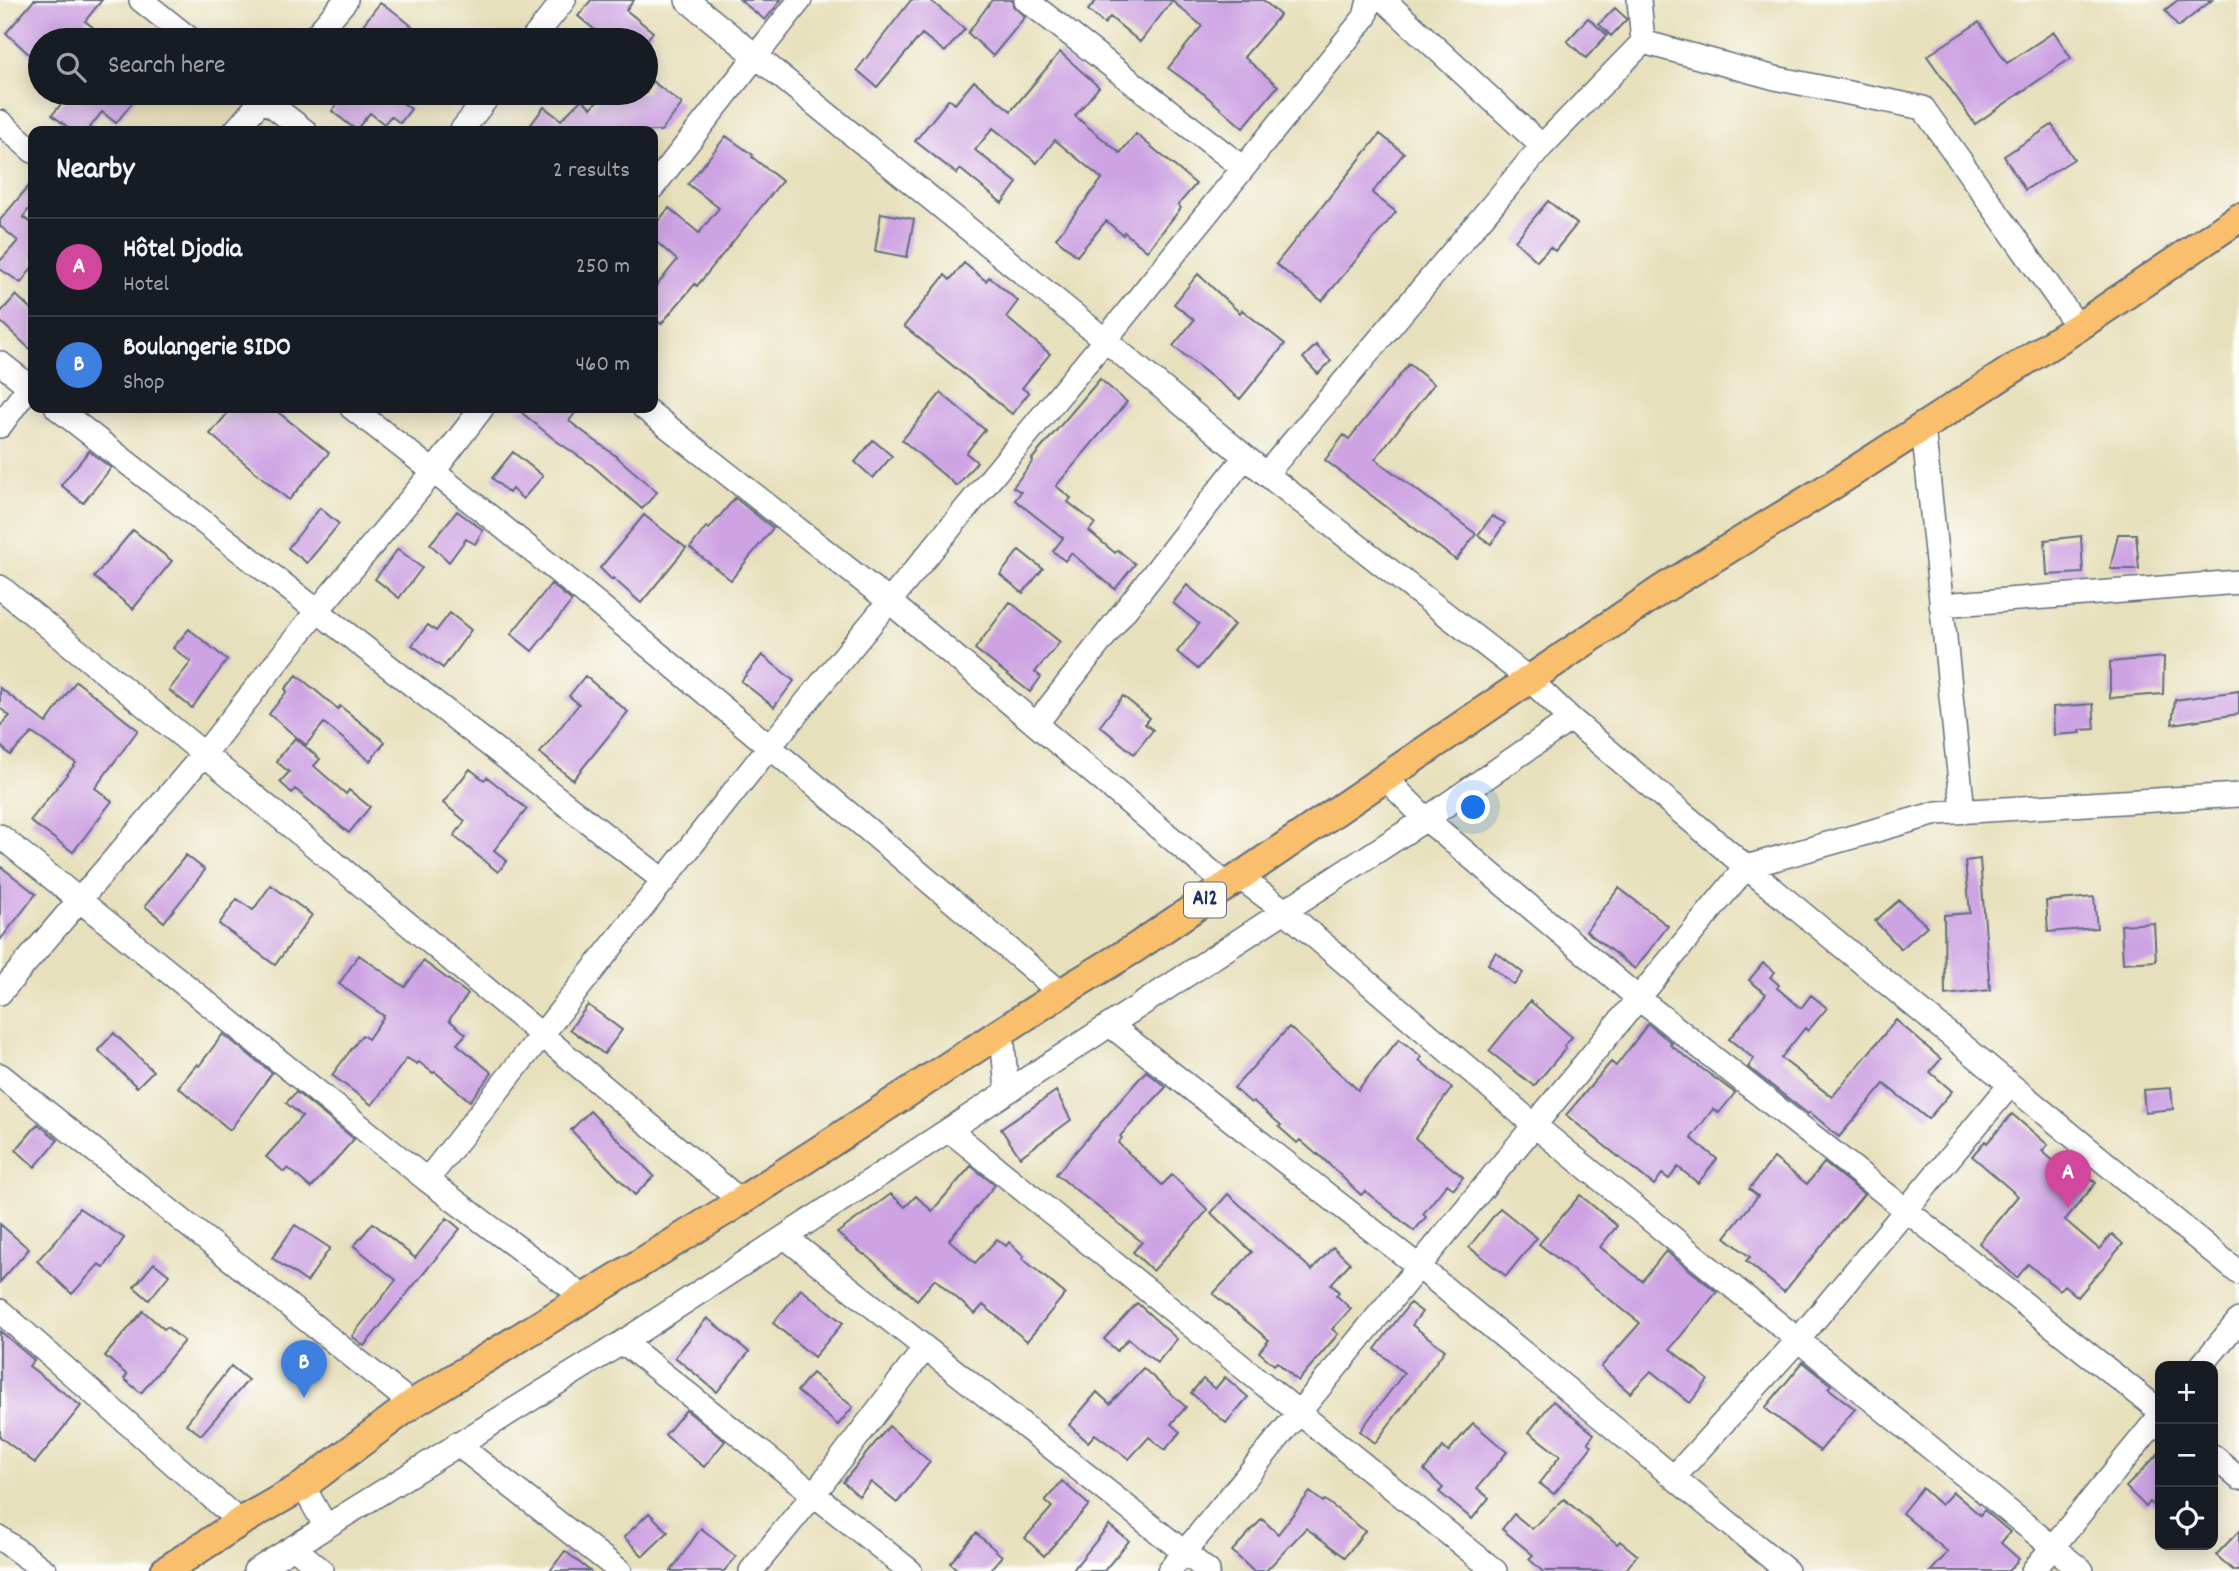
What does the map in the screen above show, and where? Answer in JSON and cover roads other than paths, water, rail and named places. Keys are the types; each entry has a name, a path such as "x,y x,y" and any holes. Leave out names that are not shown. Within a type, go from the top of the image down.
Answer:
{"main road":[{"name":"A12","path":"165,1571 240,1522 303,1486 412,1404 741,1201 1061,993 1135,948 1661,590 1923,427 2239,218"}],"street":[{"path":"141,0 176,28"},
{"path":"322,28 345,0"},
{"path":"542,28 564,0"},
{"path":"687,0 1266,474 1529,679 1571,719 1745,867 2239,1273"},
{"path":"658,181 800,0"},
{"path":"1026,0 1243,168"},
{"path":"426,1180 771,746 1105,340 1365,17 1369,0"},
{"path":"1384,0 1542,146"},
{"path":"1266,474 1542,146 1643,42 1639,0"},
{"path":"1643,42 1775,78 1923,108 2078,327"},
{"path":"240,126 255,105"},
{"path":"274,105 299,126"},
{"path":"465,126 482,105"},
{"path":"0,122 28,147"},
{"path":"0,363 28,382"},
{"path":"0,426 28,390"},
{"path":"63,413 664,881"},
{"path":"359,413 434,471 771,746 1061,993"},
{"path":"0,993 204,754 478,413"},
{"path":"650,413 890,602 1036,724 1233,881 1285,911 1534,1125 2082,1571"},
{"path":"1923,427 1963,811"},
{"path":"1036,724 1245,457"},
{"path":"1941,605 2239,582"},
{"path":"0,587 741,1201"},
{"path":"255,1571 623,1342 1426,819 1571,719"},
{"path":"1385,778 1426,819 1638,998 2155,1409"},
{"path":"1169,1571 1745,867 1937,813 2239,795"},
{"path":"0,836 426,1180 584,1298"},
{"path":"1110,1026 1418,1266 1787,1571"},
{"path":"1002,1032 1007,1092"},
{"path":"0,1074 412,1404"},
{"path":"1674,1477 1798,1340 2010,1085"},
{"path":"949,1130 1494,1571"},
{"path":"785,1237 1208,1571"},
{"path":"0,1311 240,1522"},
{"path":"2205,1361 2239,1320"},
{"path":"623,1342 910,1571"},
{"path":"751,1571 814,1494 925,1348"},
{"path":"2033,1571 2155,1419"},
{"path":"457,1444 620,1571"},
{"path":"2218,1460 2239,1478"},
{"path":"303,1486 326,1527"},
{"path":"0,1538 45,1571"},
{"path":"294,1547 322,1571"}],"place":[{"name":"Hôtel Djodia","path":"2068,1208"},
{"name":"Boulangerie SIDO","path":"304,1398"}]}
